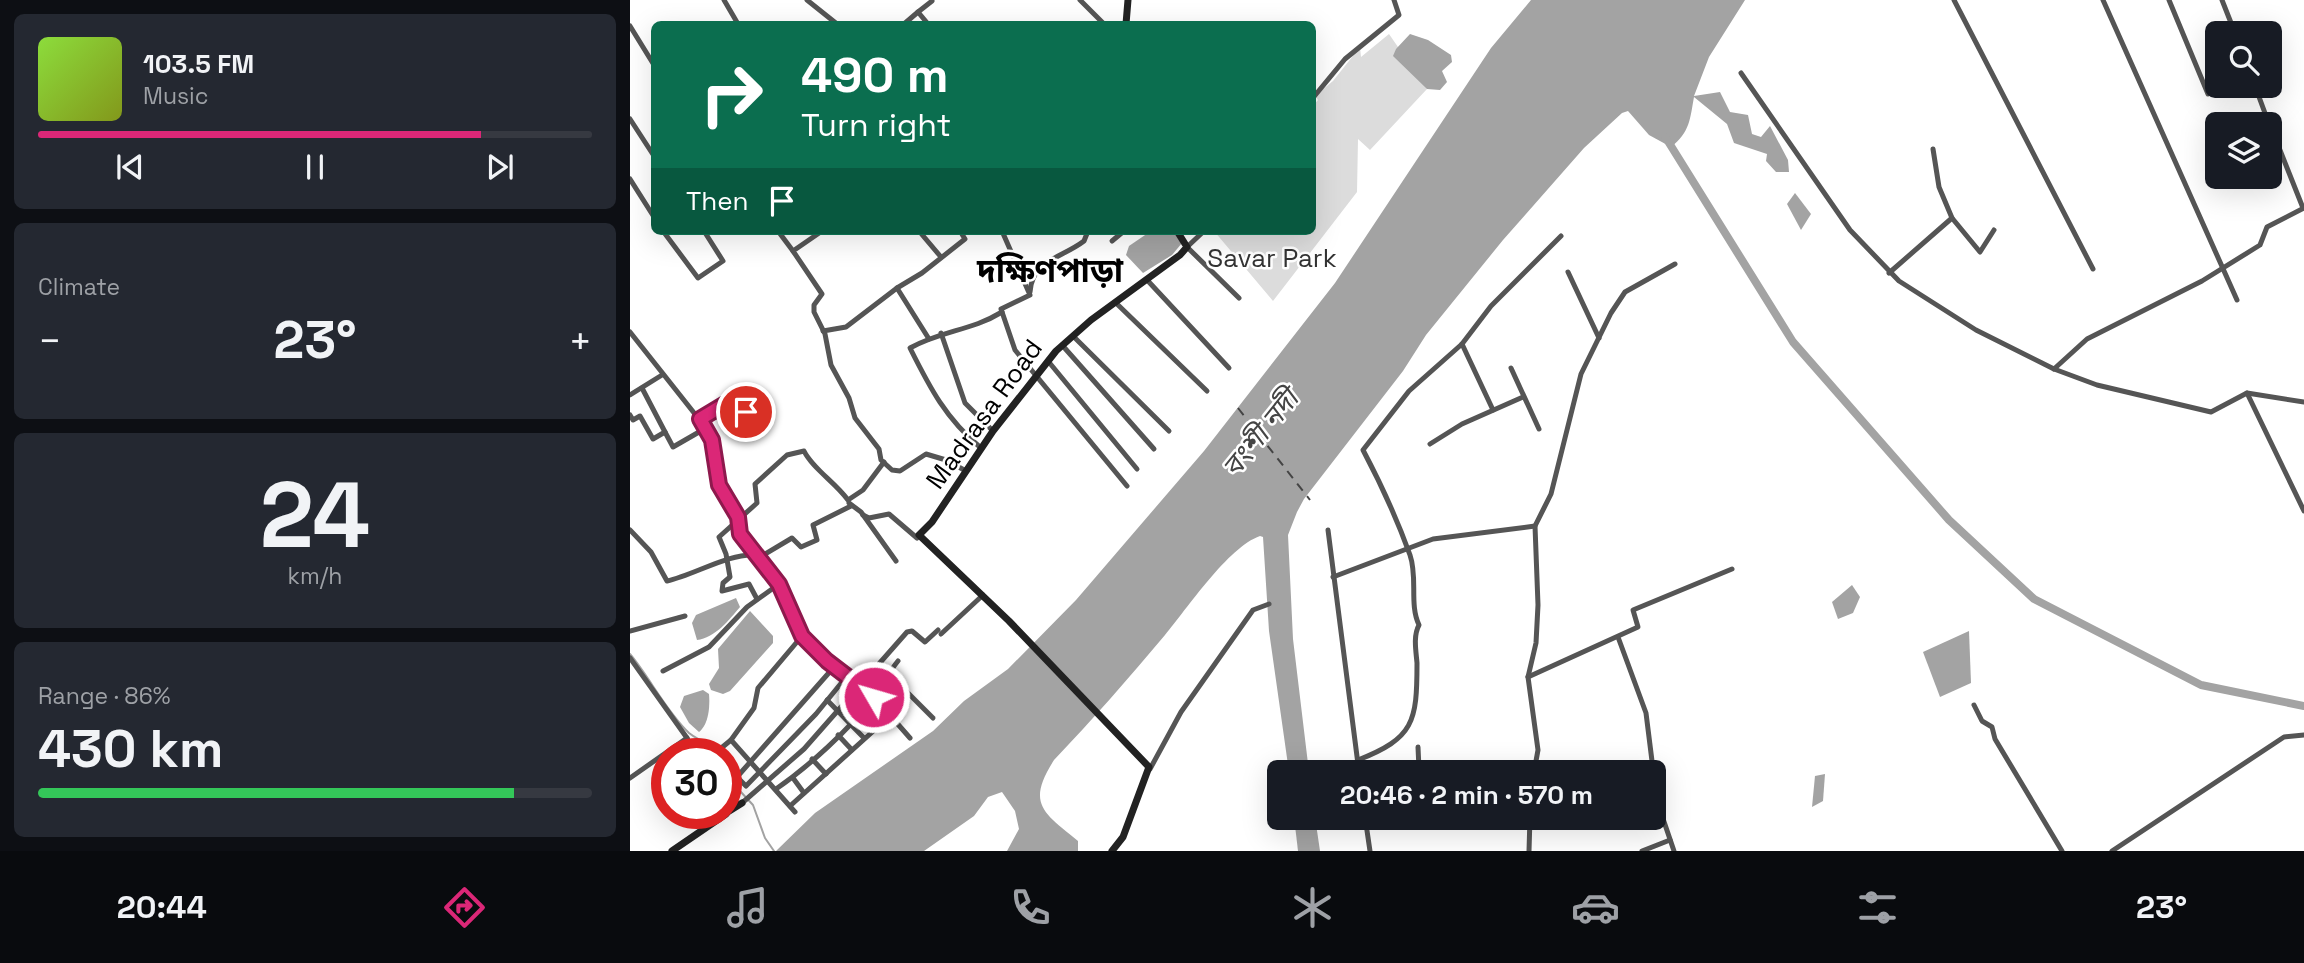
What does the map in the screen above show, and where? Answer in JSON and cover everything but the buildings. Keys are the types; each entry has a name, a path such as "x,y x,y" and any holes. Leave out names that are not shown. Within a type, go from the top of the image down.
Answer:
{"street":[{"path":"724,0 736,21"},
{"path":"807,0 833,21"},
{"path":"908,21 932,0"},
{"path":"1080,0 1101,21"},
{"path":"1126,21 1128,0"},
{"path":"1316,94 1345,59 1399,15 1394,0"},
{"path":"1954,0 2093,269"},
{"path":"2103,0 2237,300"},
{"path":"2169,0 2205,87"},
{"path":"2222,0 2230,21"},
{"path":"918,12 926,21"},
{"path":"630,26 651,60"},
{"path":"1741,73 1850,230 1889,273 1976,330 2054,369 2097,384 2211,412 2247,393 2304,402"},
{"path":"630,119 651,151"},
{"path":"1933,149 1938,187 1952,218 1980,252 1994,230"},
{"path":"2054,369 2087,339 2222,269 2260,245 2267,227 2304,208 2282,154"},
{"path":"630,179 651,212"},
{"path":"1889,273 1952,218"},
{"path":"666,235 698,278 723,261 707,235"},
{"path":"781,235 822,294 814,305 831,365 849,398 855,418 879,449 884,462 892,470 900,471 926,454 946,460 966,471"},
{"path":"793,251 816,235"},
{"path":"922,235 941,257"},
{"path":"823,331 846,327 897,288 922,273 965,239 962,235"},
{"path":"1004,235 1030,295"},
{"path":"1030,295 1033,274 1045,262 1084,241 1086,235"},
{"path":"1112,241 1119,235"},
{"path":"1179,235 1186,247 1239,298"},
{"path":"1186,247 1200,235"},
{"path":"1328,530 1358,760 1388,748 1401,739 1415,712 1419,625 1414,614 1415,584 1406,549 1397,522 1363,450 1409,391 1462,344 1491,306 1561,236"},
{"name":"Madrasa Road","path":"918,536 993,430 1062,345 1180,256 1186,247"},
{"path":"1536,760 1538,750 1528,677 1536,630 1535,526 1551,494 1581,374 1599,338 1625,292 1675,264"},
{"path":"1568,272 1599,338"},
{"path":"1148,281 1229,368"},
{"path":"897,288 929,339"},
{"path":"981,448 960,429 936,400 910,348 941,333 979,325 1002,312 1005,306 1030,295"},
{"path":"1116,303 1207,391"},
{"path":"1002,312 1016,350 1035,377 1127,486"},
{"path":"630,332 706,428 714,449 719,485 737,514 740,534 779,584 802,636 834,667 874,697 909,738"},
{"path":"941,333 965,403 993,430"},
{"path":"1073,336 1170,430"},
{"path":"1462,344 1493,410"},
{"path":"1062,345 1154,449"},
{"path":"1048,361 1137,469"},
{"path":"1511,368 1539,429"},
{"path":"630,395 662,375"},
{"path":"642,388 673,447 706,428"},
{"path":"2247,393 2304,512"},
{"path":"1430,444 1436,437 1523,397"},
{"path":"700,419 725,404 735,410 742,406 746,412 756,402"},
{"path":"630,415 633,420 640,416 653,439 665,432"},
{"path":"757,599 749,584 722,591 723,583 730,577 719,537 757,503 755,484 793,453 804,451 810,464 827,474 862,514 896,561"},
{"path":"630,530 651,552 665,580 692,576 727,560 758,556 792,538 801,547 817,540 813,525 850,503 884,462"},
{"path":"862,514 869,518 889,514 918,536 1009,621 1150,769"},
{"path":"1333,577 1433,539 1535,526"},
{"path":"1528,677 1638,626 1633,610 1731,569"},
{"path":"663,671 709,648 757,599 779,584"},
{"path":"742,803 804,749 907,632 912,631 925,642 983,595"},
{"path":"1112,851 1123,837 1128,817 1150,769 1181,712 1253,610 1269,604"},
{"path":"630,631 685,616"},
{"path":"732,738 754,708 758,688 802,636"},
{"path":"1618,637 1646,713 1657,801 1674,851"},
{"path":"630,658 687,738"},
{"path":"776,789 793,778 838,735 874,697 898,661"},
{"path":"630,672 638,666"},
{"path":"834,667 737,777 746,786 847,676"},
{"path":"888,673 933,719"},
{"path":"827,700 864,738"},
{"path":"1973,705 1982,721 1993,727 1995,739 2062,851"},
{"path":"790,806 890,716"},
{"path":"838,735 852,750"},
{"path":"2112,851 2279,740 2304,735"},
{"path":"1419,747 1419,760"},
{"path":"742,753 795,812"},
{"path":"812,760 826,774"},
{"path":"630,778 651,763"},
{"path":"793,778 804,793"},
{"path":"672,851 704,829"},
{"path":"1367,830 1370,851"},
{"path":"1529,851 1530,830"},
{"path":"1642,851 1670,841"}],"green space":[{"name":"Savar Park","path":"1389,34 1427,89 1370,150 1358,139 1357,192 1273,301 1217,235 1316,235 1316,95 1333,81 1360,47 1361,57"}],"water":[{"name":"বংশী নদী","path":"1531,0 1745,0 1709,57 1694,96 1720,92 1730,112 1748,115 1752,134 1761,137 1770,126 1788,160 1789,172 1776,172 1766,161 1767,154 1734,143 1727,124 1694,97 1686,130 1671,147 1649,135 1628,111 1622,113 1584,148 1503,240 1426,335 1403,371 1304,499 1288,535 1293,639 1308,760 1287,760 1269,631 1263,537 1260,536 1248,542 1222,565 1138,667 1054,760 1041,787 1042,806 1078,841 1078,851 1007,851 1019,829 1015,811 1002,792 988,797 974,816 924,851 776,851 815,813 933,731 964,701 1008,669 1076,600 1204,451 1335,283 1491,48"},
{"path":"1410,34 1428,40 1451,55 1452,62 1442,71 1447,82 1440,90 1427,89 1393,56"},
{"path":"1795,193 1811,214 1801,230 1787,204"},
{"path":"1145,235 1176,235 1182,243 1172,255 1143,273 1126,255 1129,246"},
{"path":"1852,585 1860,597 1853,613 1838,619 1832,602"},
{"path":"736,598 740,607 726,623 710,636 697,640 692,623 696,615"},
{"path":"750,611 773,636 773,643 730,691 723,694 711,690 709,684 719,668 718,649"},
{"path":"1969,631 1971,683 1940,697 1923,652"},
{"path":"703,690 709,694 709,709 707,720 699,732 689,723 680,707 684,696"},
{"path":"1825,774 1823,801 1812,807 1815,776"},
{"path":"1296,830 1317,830 1320,851 1298,851"}],"waterway":[{"path":"1666,138 1793,342 1949,520 2034,599 2201,685 2304,706"},
{"path":"630,654 665,705 689,733 697,738"},
{"path":"742,793 753,805 765,838 774,851"}],"ferry route":[{"path":"1238,408 1310,500"}],"district":[{"name":"দক্ষিণপাড়া","path":"1050,270"}],"route":[{"path":"746,412 742,406 735,410 725,404 700,419 712,440 719,485 738,517 737,527 740,534 779,584 802,636 827,661 874,697"}]}
